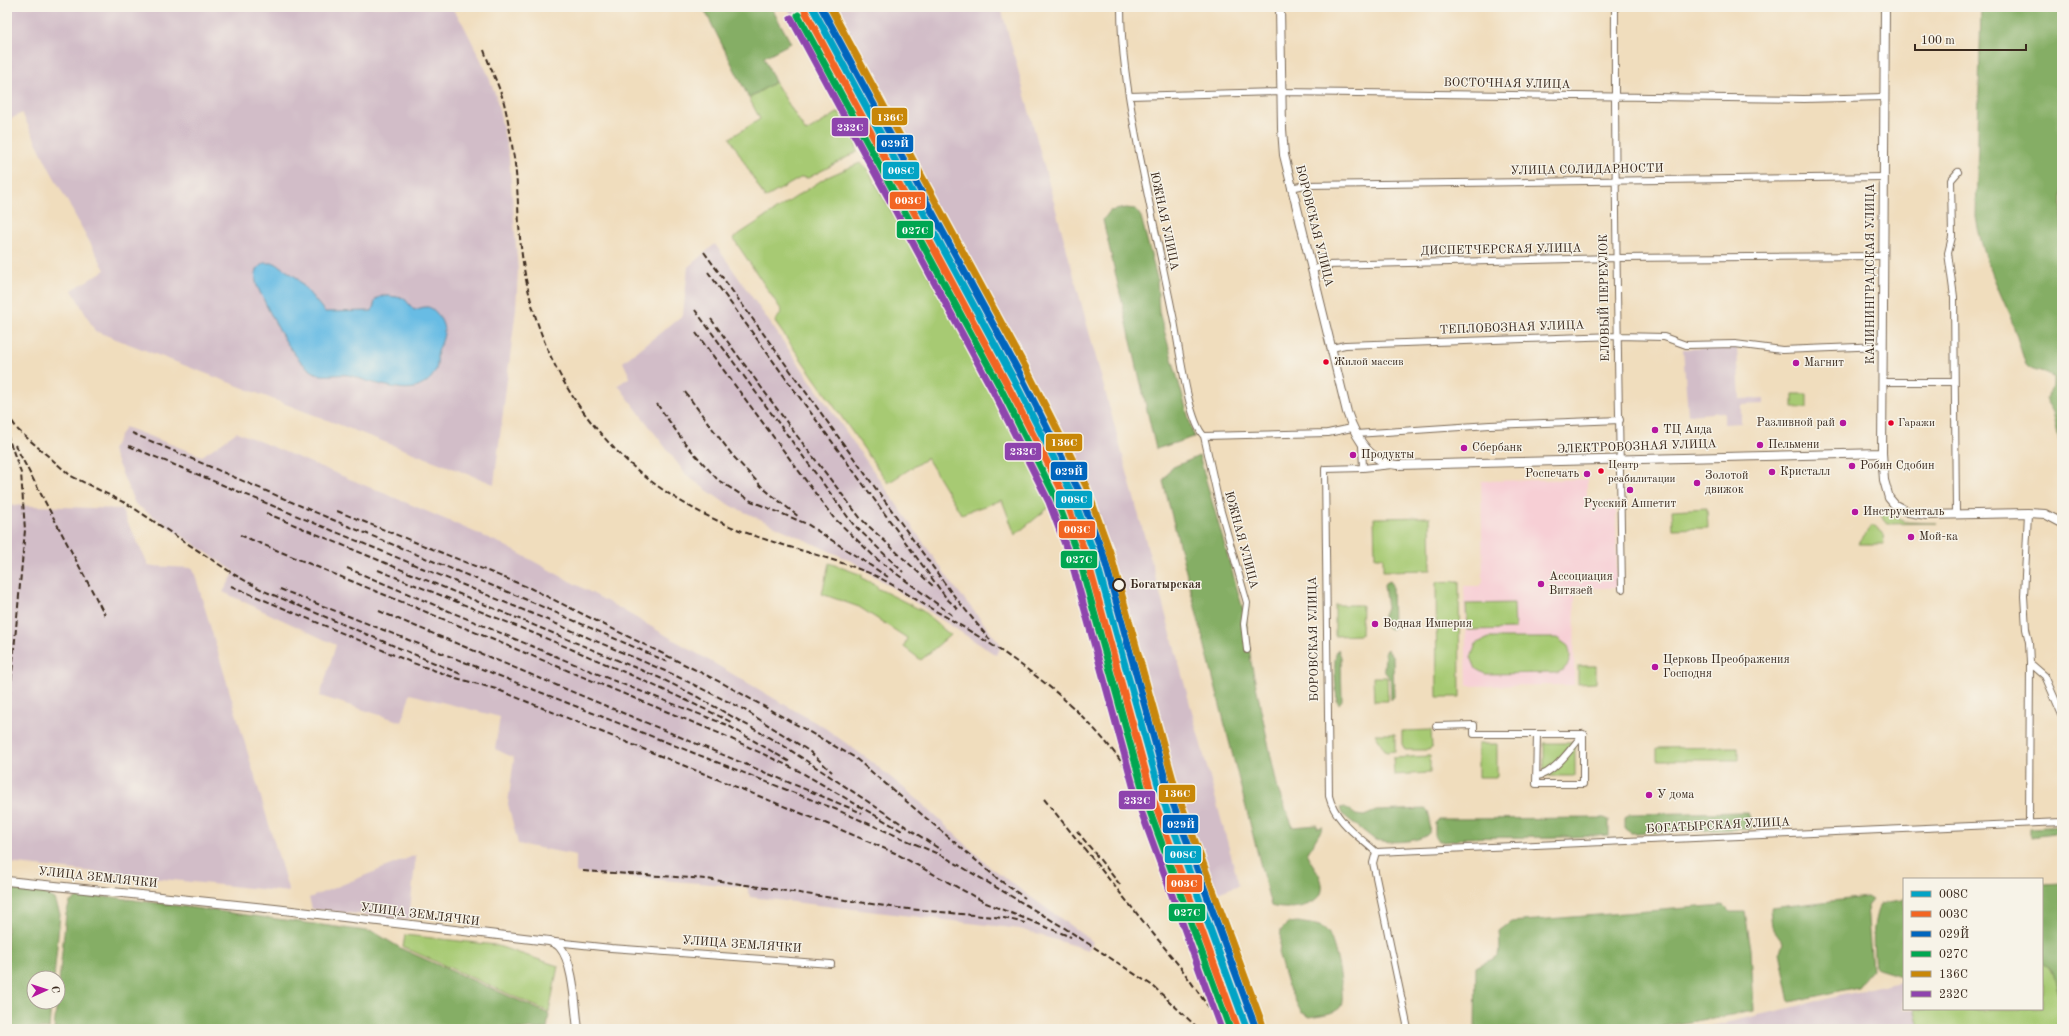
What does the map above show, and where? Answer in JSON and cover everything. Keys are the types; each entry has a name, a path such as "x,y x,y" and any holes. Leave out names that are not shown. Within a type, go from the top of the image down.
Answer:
{"street":[{"name":"ЮЖНАЯ УЛИЦА","path":"1120,7 1121,35 1129,96 1149,206 1192,413 1200,432 1204,436 1220,508 1247,603 1244,624 1247,650"},
{"name":"БОРОВСКАЯ УЛИЦА","path":"1280,7 1281,92 1284,148 1291,188 1354,431 1362,445 1379,458 1393,465"},
{"name":"ЕЛОВЫЙ ПЕРЕУЛОК","path":"1615,7 1614,180 1621,461 1622,589"},
{"name":"КАЛИНИНГРАДСКАЯ УЛИЦА","path":"1885,7 1882,453 1884,480 1889,498 1895,505 1914,514 2045,514 2062,523"},
{"name":"ВОСТОЧНАЯ УЛИЦА","path":"1129,96 1281,92 1804,99 1884,97"},
{"path":"1956,514 1953,382 1954,297 1948,253 1952,237 1951,180 1958,172"},
{"name":"УЛИЦА СОЛИДАРНОСТИ","path":"1291,188 1305,185 1884,177"},
{"name":"ДИСПЕТЧЕРСКАЯ УЛИЦА","path":"1312,270 1326,266 1615,258 1883,256"},
{"name":"ТЕПЛОВОЗНАЯ УЛИЦА","path":"1332,348 1345,345 1617,336 1664,337 1686,345 1735,344 1782,350 1882,346"},
{"path":"1883,382 1953,382"},
{"path":"1204,436 1328,433 1620,420"},
{"name":"БОРОВСКАЯ УЛИЦА","path":"1362,445 1363,468 1324,469 1329,796 1332,807 1338,818 1376,852"},
{"name":"ЭЛЕКТРОВОЗНАЯ УЛИЦА","path":"1393,465 1621,461 1882,453"},
{"path":"1363,468 1393,465"},
{"path":"2028,513 2024,596 2030,663 2029,823"},
{"path":"2030,663 2045,676 2062,715"},
{"path":"1436,726 1474,724 1474,734 1584,734"},
{"path":"1537,734 1536,784 1583,784 1584,734"},
{"path":"1536,776 1544,776 1584,734"},
{"name":"БОГАТЫРСКАЯ УЛИЦА","path":"1376,852 2062,822"},
{"path":"1376,852 1373,863 1408,1029"},
{"name":"УЛИЦА ЗЕМЛЯЧКИ","path":"7,881 267,908 618,948 831,964"},
{"path":"549,941 559,946 566,957 578,1029"}],"shaded area":[{"path":"7,7 451,7 463,24 487,72 496,96 509,157 518,271 516,309 494,484 95,331 72,290 105,270 48,166 22,113 7,121"},
{"path":"787,7 1001,7 1239,885 1191,903 1067,509"},
{"path":"715,244 953,585 1002,646 996,655 853,562 725,503 687,476 618,385 630,377 623,362 683,315 688,267"},
{"path":"1737,347 1740,399 1764,398 1764,404 1741,405 1741,423 1724,424 1724,412 1688,415 1683,349"},
{"path":"125,427 202,456 237,432 502,544 619,608 825,728 872,762 917,799 991,868 1093,942 1088,950 1020,929 750,897 747,887 576,873 576,855 518,844 508,804 514,758 495,749 500,717 410,694 402,722 320,696 336,645 223,592 235,572 135,504 112,450"},
{"path":"1587,479 1587,502 1616,502 1617,588 1575,588 1574,685 1467,686 1464,586 1480,586 1483,582 1481,481"},
{"path":"7,505 121,509 149,566 193,568 289,892 7,863"},
{"path":"416,855 409,920 312,909 309,898"},
{"path":"1903,981 1903,1010 1914,1010 1920,1029 1699,1029"}],"green space":[{"path":"703,7 771,7 791,43 764,57 775,82 749,98"},
{"path":"1981,7 2062,7 2062,453 2053,412 2045,399 2053,387 2053,379 2047,374 2029,368 2026,365 2010,316 1985,253 1978,229 1976,217"},
{"path":"775,82 806,132 839,112 856,138 857,152 808,178 802,177 765,198 730,138 760,119 749,98"},
{"path":"860,163 867,169 1040,466 1052,505 1015,535 1002,500 961,514 927,458 888,483 775,322 782,311 733,238 825,178"},
{"path":"1126,208 1136,209 1141,217 1157,278 1159,312 1194,437 1156,449 1103,220 1110,211"},
{"path":"1793,394 1807,394 1807,408 1793,408"},
{"path":"1199,456 1246,620 1251,662 1278,790 1293,827 1317,825 1317,828 1323,827 1307,854 1321,879 1322,892 1312,903 1304,906 1286,908 1271,906 1163,481 1171,468"},
{"path":"1707,508 1708,528 1673,529 1672,510"},
{"path":"1887,511 1906,522 1937,523 1888,524 1884,521 1881,515 1883,512"},
{"path":"1430,517 1431,570 1383,571 1383,557 1375,557 1374,518"},
{"path":"1871,526 1875,526 1883,533 1884,544 1858,544"},
{"path":"829,563 862,575 862,578 877,586 877,588 923,611 950,635 921,660 904,647 907,638 859,607 822,594"},
{"path":"1389,581 1392,585 1393,628 1390,630 1381,623 1387,608 1384,586 1385,583"},
{"path":"1459,581 1460,697 1437,697 1436,582"},
{"path":"1514,603 1515,629 1467,630 1466,604"},
{"path":"1335,605 1362,605 1361,635 1335,636"},
{"path":"1489,638 1557,638 1568,646 1570,655 1569,662 1561,671 1557,673 1485,674 1476,669 1471,657 1476,644"},
{"path":"1338,649 1341,657 1342,700 1339,704 1337,701 1335,674 1335,658"},
{"path":"1387,649 1393,657 1394,697 1391,700 1390,678 1384,671 1385,651"},
{"path":"1578,666 1596,666 1596,683 1578,684"},
{"path":"1373,677 1387,677 1388,701 1374,701"},
{"path":"1431,730 1432,747 1428,750 1405,750 1402,744 1402,731"},
{"path":"1375,734 1395,734 1395,751 1386,752"},
{"path":"1544,743 1575,743 1575,776 1544,776"},
{"path":"1478,744 1497,744 1497,777 1478,777"},
{"path":"1738,747 1738,760 1657,760 1657,748"},
{"path":"1430,756 1430,773 1394,775 1393,758"},
{"path":"1345,807 1356,815 1364,816 1376,811 1425,809 1428,811 1430,819 1429,833 1419,839 1412,840 1387,842 1375,840 1342,814 1340,808"},
{"path":"1748,813 1753,826 1750,829 1631,833 1625,829 1625,818 1630,814"},
{"path":"1604,818 1609,820 1609,835 1573,837 1463,838 1455,841 1439,842 1435,836 1435,823 1439,819"},
{"path":"2062,826 2062,833 2030,837 2030,828"},
{"path":"2062,884 2062,1007 2051,969 2043,962 2043,885"},
{"path":"7,889 42,892 55,899 60,914 55,970 26,970 26,1010 50,1010 49,1029 7,1029"},
{"path":"80,897 112,897 374,932 402,949 549,1014 547,1029 54,1029 56,1010 66,1010 66,970 60,970 66,914 70,902"},
{"path":"1867,897 1872,900 1867,906 1872,970 1858,987 1790,1002 1780,953 1783,942 1772,927 1770,908"},
{"path":"1903,900 1903,977 1875,968 1873,944 1875,920 1880,904"},
{"path":"1723,905 1730,912 1745,912 1751,949 1754,1011 1649,1029 1475,1029 1476,967 1498,956 1500,948 1499,931 1511,922"},
{"path":"1298,922 1322,927 1330,936 1339,968 1342,991 1341,1006 1336,1011 1310,1017 1301,1012 1287,984 1279,956 1281,930 1288,923"},
{"path":"405,935 495,945 558,966 549,1012 403,947"},
{"path":"2043,962 2051,970 2054,977 2061,1002 2062,1016 2053,1029 1920,1029 1914,1010 2043,1010"}],"water":[{"path":"264,263 275,263 296,277 325,312 372,311 376,299 382,296 404,298 414,310 426,307 433,309 439,316 444,329 443,339 437,354 436,370 427,382 417,387 405,389 374,383 348,375 321,375 311,370 301,362 283,337 257,286 256,273 259,267"}],"railway":[{"path":"484,50 502,96 509,128 515,164 521,247 533,308 539,328 556,367 577,403 594,426 631,465 673,497 696,510 747,533 850,566 882,579 988,642 1042,680 1067,702 1112,749 1139,789 1159,830 1231,1029"},
{"path":"704,252 951,592 990,640"},
{"path":"708,272 947,599 958,609"},
{"path":"695,310 853,524 903,572"},
{"path":"711,319 794,432 861,519 934,587"},
{"path":"696,333 833,517 878,560 952,615"},
{"path":"685,392 733,456 763,488 799,517"},
{"path":"657,404 684,442 718,480 751,501 807,524 888,577"},
{"path":"7,414 18,430 71,476 129,505 235,575 264,591 463,675"},
{"path":"132,433 331,519 527,600 668,662"},
{"path":"7,434 21,473 25,530 10,694"},
{"path":"15,445 105,615"},
{"path":"129,446 545,619 672,674 743,709 809,751 832,772"},
{"path":"337,511 530,588 724,684 854,757 998,879 1025,898"},
{"path":"266,513 660,678 694,695 784,746 941,850"},
{"path":"240,535 721,734 799,771 902,831"},
{"path":"347,568 612,680 727,725 790,762"},
{"path":"378,570 512,624 644,681 731,722"},
{"path":"231,586 413,663 456,678 496,689 825,823 895,853 986,903 1071,937"},
{"path":"280,589 835,809 945,857 1063,927 1153,986 1199,1029"},
{"path":"379,611 862,813"},
{"path":"1044,799 1181,968 1224,1029"},
{"path":"1077,831 1121,886"},
{"path":"583,871 707,879 898,908 1004,918 1025,923"}],"transit line":[{"name":"008С","path":"812,7 1013,378 1071,492 1095,556 1160,792 1247,1029"},
{"name":"029Й","path":"821,7 1020,374 1078,489 1103,554 1168,790 1255,1026"},
{"name":"136С","path":"830,7 1027,370 1086,486 1110,552 1175,787 1262,1023"},
{"name":"003С","path":"805,11 1006,382 1064,495 1087,558 1152,795 1238,1029"},
{"name":"027С","path":"798,15 999,385 1056,498 1080,561 1145,798 1230,1029"},
{"name":"232C","path":"791,18 992,389 1049,502 1072,563 1137,800 1221,1029"}],"place":[{"name":"Жилой массив","path":"1326,362"},
{"name":"Магнит","path":"1796,363"},
{"name":"Разливной рай","path":"1843,423"},
{"name":"Гаражи","path":"1891,423"},
{"name":"ТЦ Аида","path":"1655,430"},
{"name":"Пельмени","path":"1760,445"},
{"name":"Сбербанк","path":"1464,448"},
{"name":"Продукты","path":"1353,455"},
{"name":"Робин Сдобин","path":"1852,466"},
{"name":"Центр реабилитации","path":"1601,471"},
{"name":"Кристалл","path":"1772,472"},
{"name":"Роспечать","path":"1587,474"},
{"name":"Золотой движок","path":"1697,483"},
{"name":"Русский Аппетит","path":"1630,490"},
{"name":"Инструменталь","path":"1855,512"},
{"name":"Мой-ка","path":"1911,537"},
{"name":"Ассоциация Витязей","path":"1541,584"},
{"name":"Богатырская","path":"1119,585"},
{"name":"Водная Империя","path":"1375,624"},
{"name":"Церковь Преображения Господня","path":"1655,667"},
{"name":"У дома","path":"1649,795"}]}
